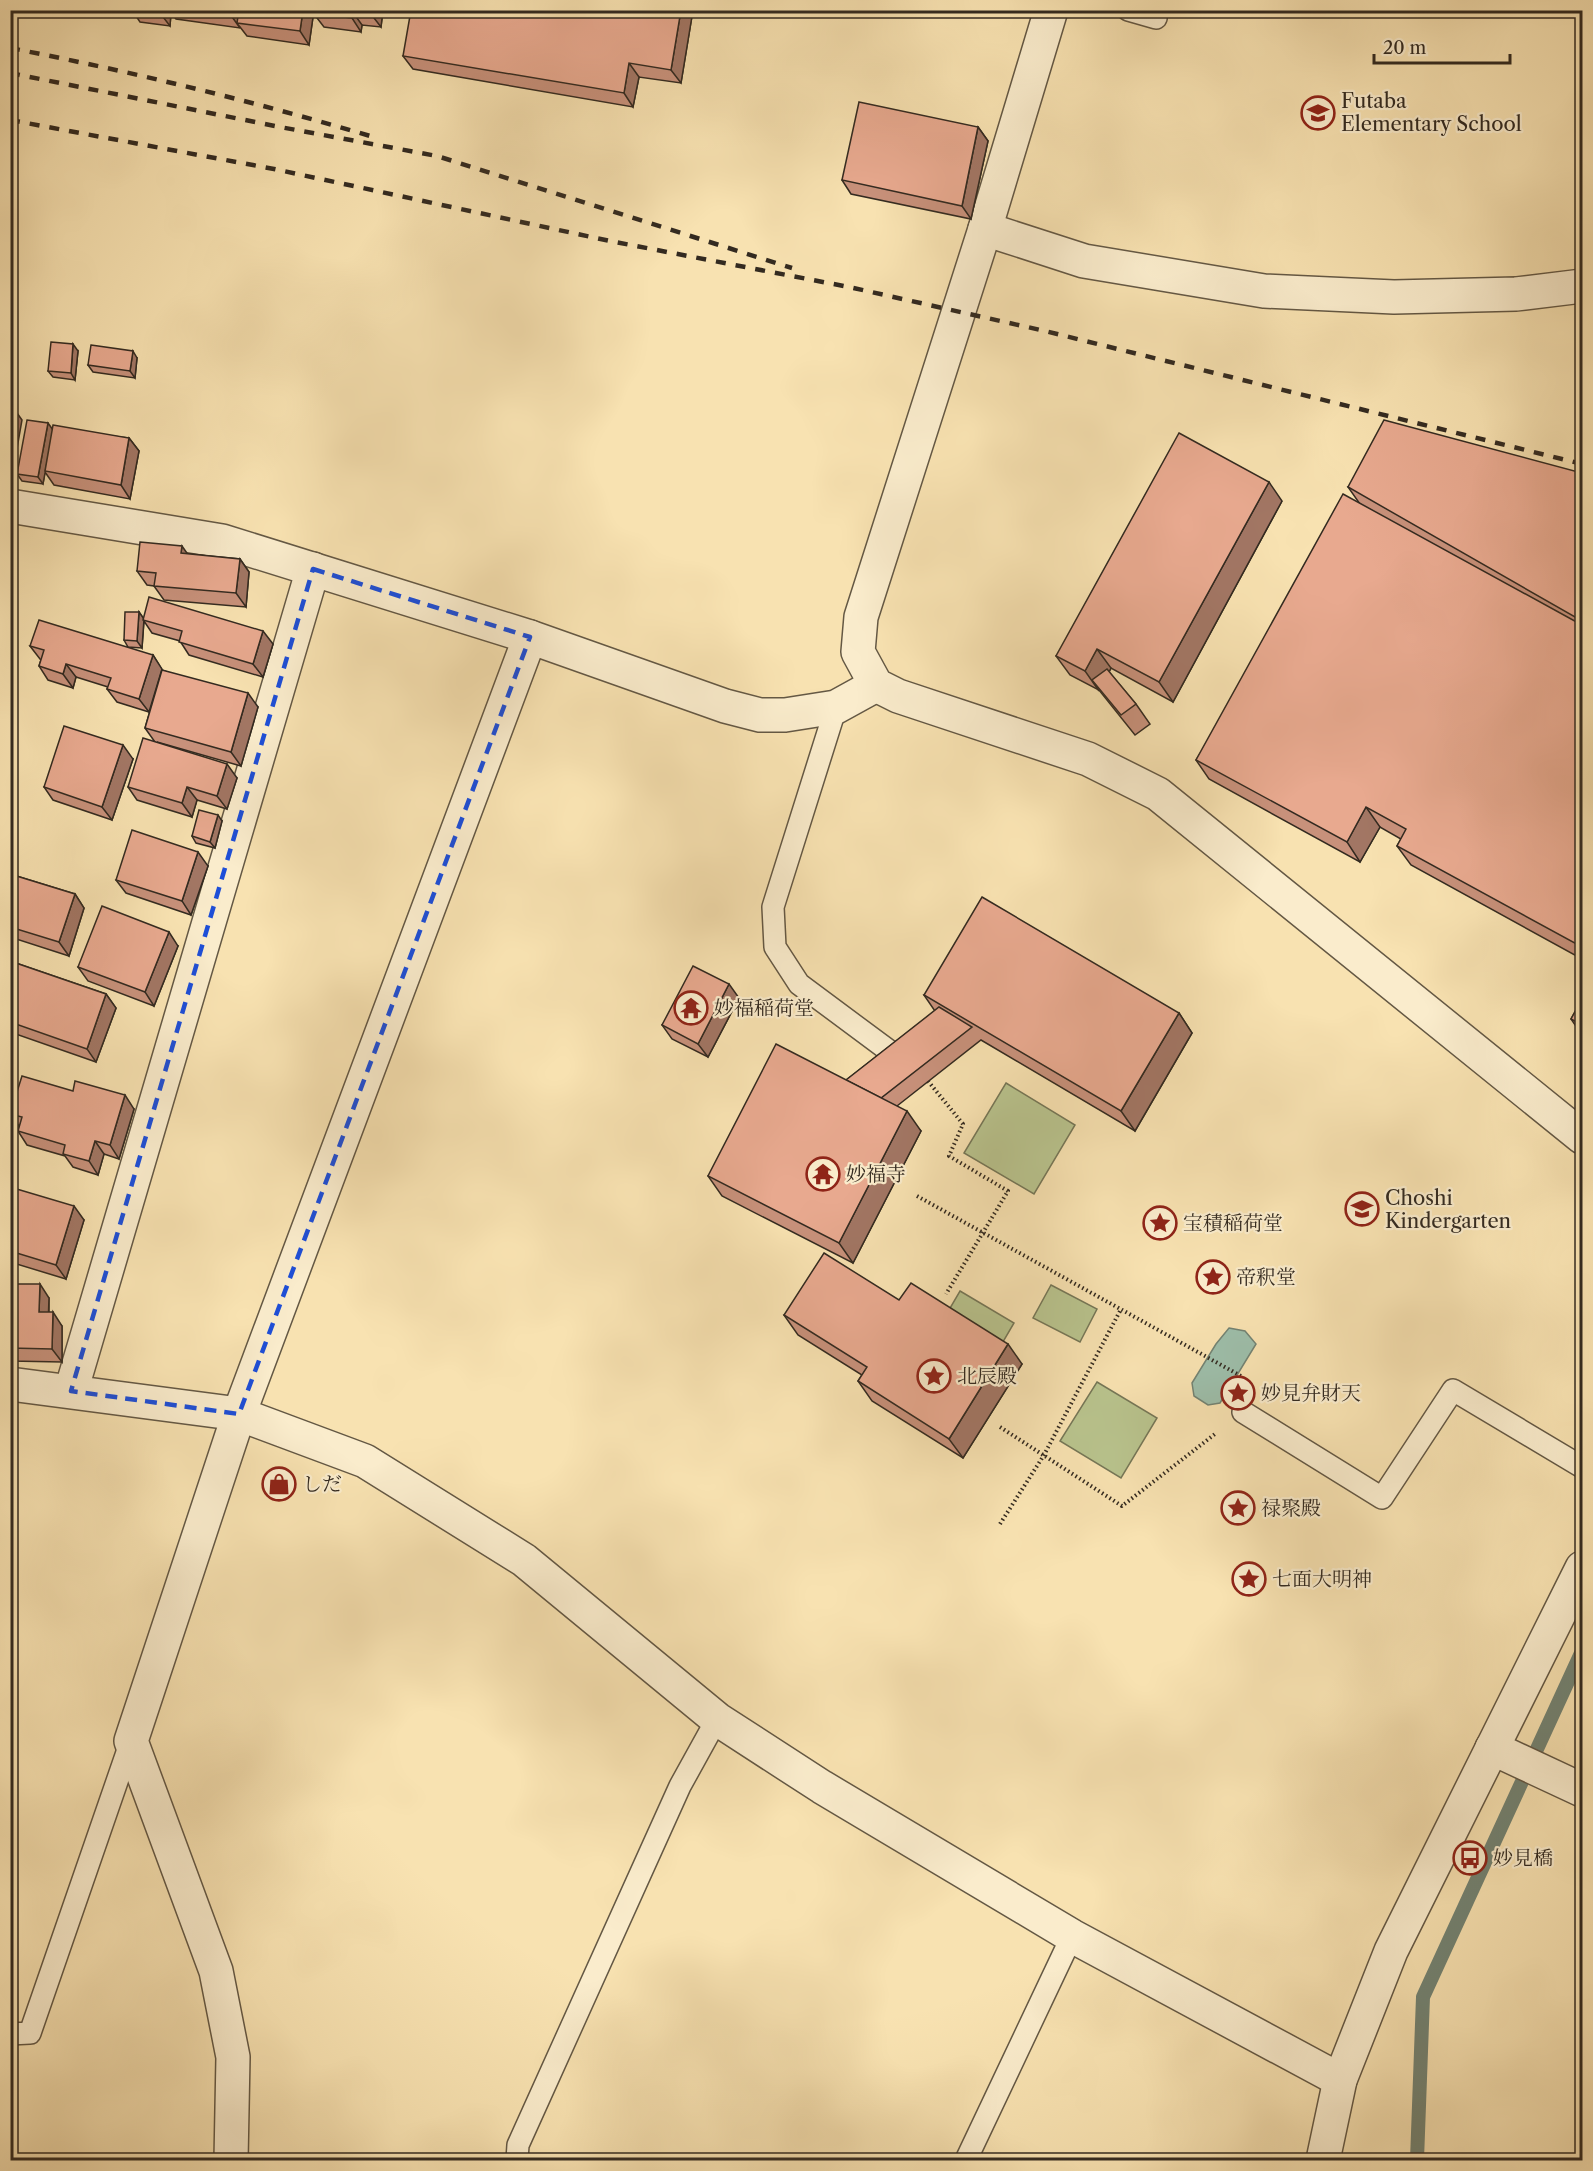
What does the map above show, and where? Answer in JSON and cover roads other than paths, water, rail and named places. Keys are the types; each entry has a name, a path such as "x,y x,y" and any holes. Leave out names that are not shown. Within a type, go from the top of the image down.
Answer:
{"street":[{"path":"1051,10 985,229 861,617 858,652 876,685 898,696 1088,759 1158,794 1582,1137"},
{"path":"985,229 1084,261 1264,291 1406,297 1516,294 1582,286"},
{"path":"10,506 222,541 530,637 725,706 760,715 785,715 836,706 876,685"},
{"path":"71,1391 313,569"},
{"path":"231,2160 233,2057 216,1971 131,1741 239,1414 530,637"},
{"path":"10,1384 239,1414 365,1461 524,1560 717,1719 822,1787 1072,1936 1340,2080"},
{"path":"1323,2160 1340,2080 1391,1951 1582,1568"},
{"path":"1492,1748 1582,1790"}],"lane":[{"path":"1128,10 1156,18"},
{"path":"836,706 773,907 775,947 799,984 900,1059"},
{"path":"1243,1412 1382,1498 1453,1390 1582,1467"},
{"path":"517,2160 518,2145 675,1797 717,1719"},
{"path":"10,2034 30,2033 131,1741"},
{"path":"966,2160 1072,1936"}],"waterway":[{"path":"1417,2160 1423,1997 1582,1651"}],"railway":[{"path":"10,48 195,88 377,138"},
{"path":"10,73 437,156 792,268"},
{"path":"10,120 274,169 610,241 849,287 1045,331 1582,464"}],"place":[{"name":"Futaba Elementary School","path":"1318,113"},
{"name":"妙福稲荷堂","path":"691,1008"},
{"name":"妙福寺","path":"823,1174"},
{"name":"Choshi Kindergarten","path":"1362,1209"},
{"name":"宝積稲荷堂","path":"1160,1223"},
{"name":"帝釈堂","path":"1213,1277"},
{"name":"北辰殿","path":"934,1376"},
{"name":"妙見弁財天","path":"1238,1393"},
{"name":"しだ","path":"279,1484"},
{"name":"禄聚殿","path":"1238,1508"},
{"name":"七面大明神","path":"1249,1579"},
{"name":"妙見橋","path":"1470,1858"}]}
